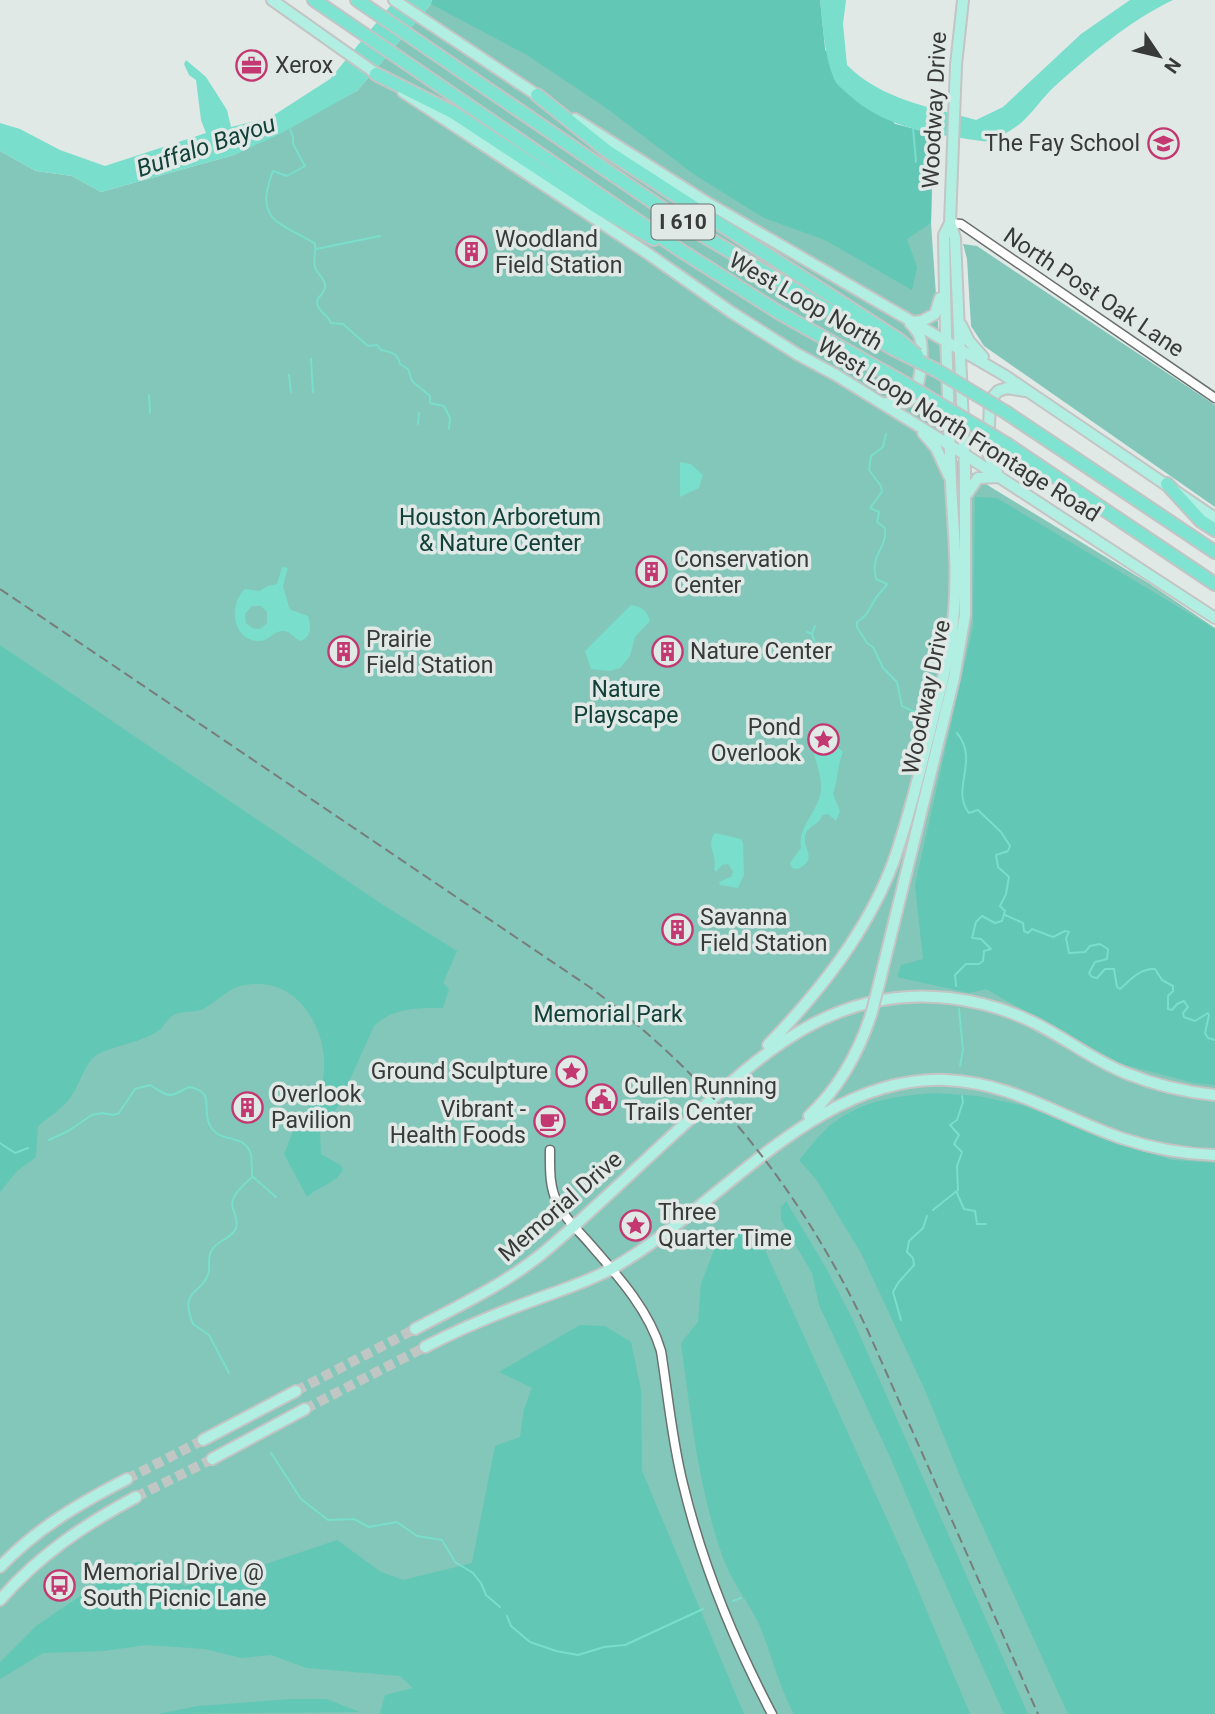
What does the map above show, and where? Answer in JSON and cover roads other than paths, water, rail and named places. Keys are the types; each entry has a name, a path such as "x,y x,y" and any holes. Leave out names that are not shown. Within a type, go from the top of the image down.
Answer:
{"highway":[{"name":"West Loop North","path":"314,0 683,253 1008,445 1215,584"},
{"name":"West Loop North","path":"358,1 694,230 896,344"},
{"path":"376,74 633,229 683,253"},
{"path":"537,95 607,151 1215,552"},
{"path":"1167,484 1201,520 1215,530"}],"main road":[{"path":"272,0 376,74"},
{"path":"394,0 491,66 706,202 1031,392 1215,517"},
{"name":"Woodway Drive","path":"738,1074 809,1001 855,938 892,865 927,768 963,637 966,497 955,238 950,223 956,65 963,0"},
{"name":"West Loop North Frontage Road","path":"452,119 797,354 964,454 1215,618"},
{"name":"Woodway Drive","path":"780,1142 824,1101 857,1052 879,984 927,768 954,611 956,561 944,275 944,235 950,223"},
{"path":"913,322 922,321 934,314 939,303 944,275"},
{"path":"882,403 911,400 918,391 921,341 918,332 902,316"},
{"path":"958,319 965,335 980,355 1004,375"},
{"path":"966,497 971,485 978,478 999,477 988,454 990,400 998,391 1007,388 1031,392"},
{"path":"914,423 936,448 951,483"},
{"name":"Memorial Drive","path":"415,1329 506,1280 532,1262 738,1074 784,1039 829,1015 874,1001 939,997 978,1003 1025,1018 1127,1074 1175,1089 1215,1095"},
{"path":"425,1347 483,1318 612,1269 680,1224 780,1142 827,1110 869,1092 907,1083 966,1081 1006,1090 1121,1138 1191,1154 1215,1154"},
{"path":"203,1440 296,1391"},
{"path":"212,1459 305,1409"},
{"path":"0,1567 44,1528 81,1503 127,1479"},
{"path":"0,1600 28,1569 63,1540 136,1497"}],"street":[{"name":"North Post Oak Lane","path":"950,223 961,224 1215,398"},
{"path":"550,1150 551,1183 557,1204 612,1269 643,1312 658,1342 691,1517 735,1637 772,1714"}],"water":[{"name":"Buffalo Bayou","path":"395,0 432,0 357,91 280,134 234,155 101,192 72,176 36,171 0,151 0,123 20,129 60,150 105,166 206,133 201,120 196,80 189,75 184,64 186,60 206,77 227,110 231,127 271,117 330,79"},
{"path":"820,0 846,0 843,24 847,65 861,77 875,87 907,101 976,120 1003,107 1081,34 1130,0 1173,0 1111,39 1055,86 1022,122 989,142 933,133 897,123 864,107 849,95 837,84 831,70 824,41"},
{"path":"680,462 691,464 703,475 699,488 680,497"},
{"path":"282,567 288,568 283,586 289,607 308,616 309,634 301,641 282,631 265,640 248,639 242,634 235,620 236,603 240,595 245,589 259,591 277,584","holes":["252,606 261,606 267,612 267,623 260,629 252,628 246,623 245,614"]},
{"path":"631,605 643,610 650,621 635,637 630,656 620,668 610,671 591,669 585,651"},
{"path":"818,741 825,746 830,741 843,752 833,794 840,811 836,821 828,814 822,815 809,829 805,838 808,861 798,869 792,868 790,863 801,848 802,833 821,790 813,750"},
{"path":"715,833 741,839 743,843 744,875 738,888 720,885 719,882 732,876 733,871 728,864 722,865 716,872 714,869 711,842"}],"waterway":[{"path":"913,128 916,162"},
{"path":"290,129 293,144 305,166 287,176 273,171 266,200 272,217 315,244 315,267 325,286 317,300 319,308 331,323 343,324 368,346 377,345 381,350 396,355 400,364 408,369 412,381 430,396 430,403 444,406 450,418 449,429"},
{"path":"316,249 380,236"},
{"path":"311,359 313,392"},
{"path":"289,375 291,392"},
{"path":"149,395 150,413"},
{"path":"418,424 419,413"},
{"path":"886,434 883,447 871,456 869,470 881,486 882,492 870,508 879,512 877,522 885,528 884,542 875,563 876,579 887,584 866,614 857,622 857,627 867,643 873,647 883,668 897,682 902,706 919,714"},
{"path":"815,626 812,634 807,632 812,634 820,658 827,661"},
{"path":"956,986 955,975 966,964 979,964 983,961 984,951 991,949 981,939 972,938 976,922 982,916 995,923 1002,921 1005,911 1000,906 1006,894 1009,877 998,867 996,855 1008,851 1010,846 1001,832 978,810 969,813 964,804 962,794 966,754 957,733"},
{"path":"1005,915 1023,923 1024,931 1028,933 1032,929 1053,937 1065,931 1069,932 1066,938 1069,953 1085,952 1090,946 1100,944 1108,949 1107,959 1095,962 1089,973 1097,978 1105,969 1114,969 1117,987 1120,989 1140,973 1155,969 1162,980 1173,986 1173,991 1168,996 1168,1009 1172,1010 1184,1001 1188,1007 1183,1013 1184,1017 1195,1021 1208,1013 1205,1033 1208,1038 1215,1040"},
{"path":"959,1009 963,1050 960,1066"},
{"path":"49,1140 92,1115 119,1113 135,1089 150,1085 169,1095 189,1087 203,1093 206,1098 208,1122 212,1129 248,1148 252,1177 234,1197 236,1228 212,1250 206,1279 188,1303 193,1324 209,1335 229,1373"},
{"path":"933,1210 958,1190 957,1166 962,1152 954,1144 959,1135 950,1125 957,1120 963,1102 962,1096"},
{"path":"0,1143 15,1153 28,1148"},
{"path":"253,1177 276,1197"},
{"path":"957,1193 964,1209 975,1211 977,1224 986,1224"},
{"path":"901,1320 893,1292 914,1265 913,1258 907,1252 909,1241 923,1228 927,1216"},
{"path":"271,1453 301,1499 328,1520 354,1519 369,1527 397,1522 417,1536 442,1540 455,1562 473,1573 486,1595 500,1607"},
{"path":"733,1601 741,1598"},
{"path":"507,1616 511,1626 530,1642 578,1655 604,1647 625,1645 703,1609"}],"tunnel":[{"path":"296,1391 415,1329"},
{"path":"305,1409 425,1347"},
{"path":"127,1479 203,1440"},
{"path":"136,1497 212,1459"}],"railway":[{"path":"0,589 591,988 635,1023 715,1100 783,1185 841,1278 867,1329 1038,1714"}],"place":[{"name":"Xerox","path":"252,65"},
{"name":"The Fay School","path":"1163,143"},
{"name":"Woodland Field Station","path":"472,252"},
{"name":"Conservation Center","path":"651,572"},
{"name":"Nature Center","path":"667,651"},
{"name":"Prairie Field Station","path":"343,652"},
{"name":"Pond Overlook","path":"824,740"},
{"name":"Savanna Field Station","path":"677,930"},
{"name":"Ground Sculpture","path":"571,1071"},
{"name":"Cullen Running Trails Center","path":"601,1099"},
{"name":"Overlook Pavilion","path":"248,1107"},
{"name":"Vibrant - Health Foods","path":"549,1122"},
{"name":"Three Quarter Time","path":"635,1225"},
{"name":"Memorial Drive @ South Picnic Lane","path":"60,1585"}],"park label":[{"name":"Houston Arboretum & Nature Center","path":"500,530"},
{"name":"Nature Playscape","path":"626,702"},
{"name":"Memorial Park","path":"608,1014"}]}
